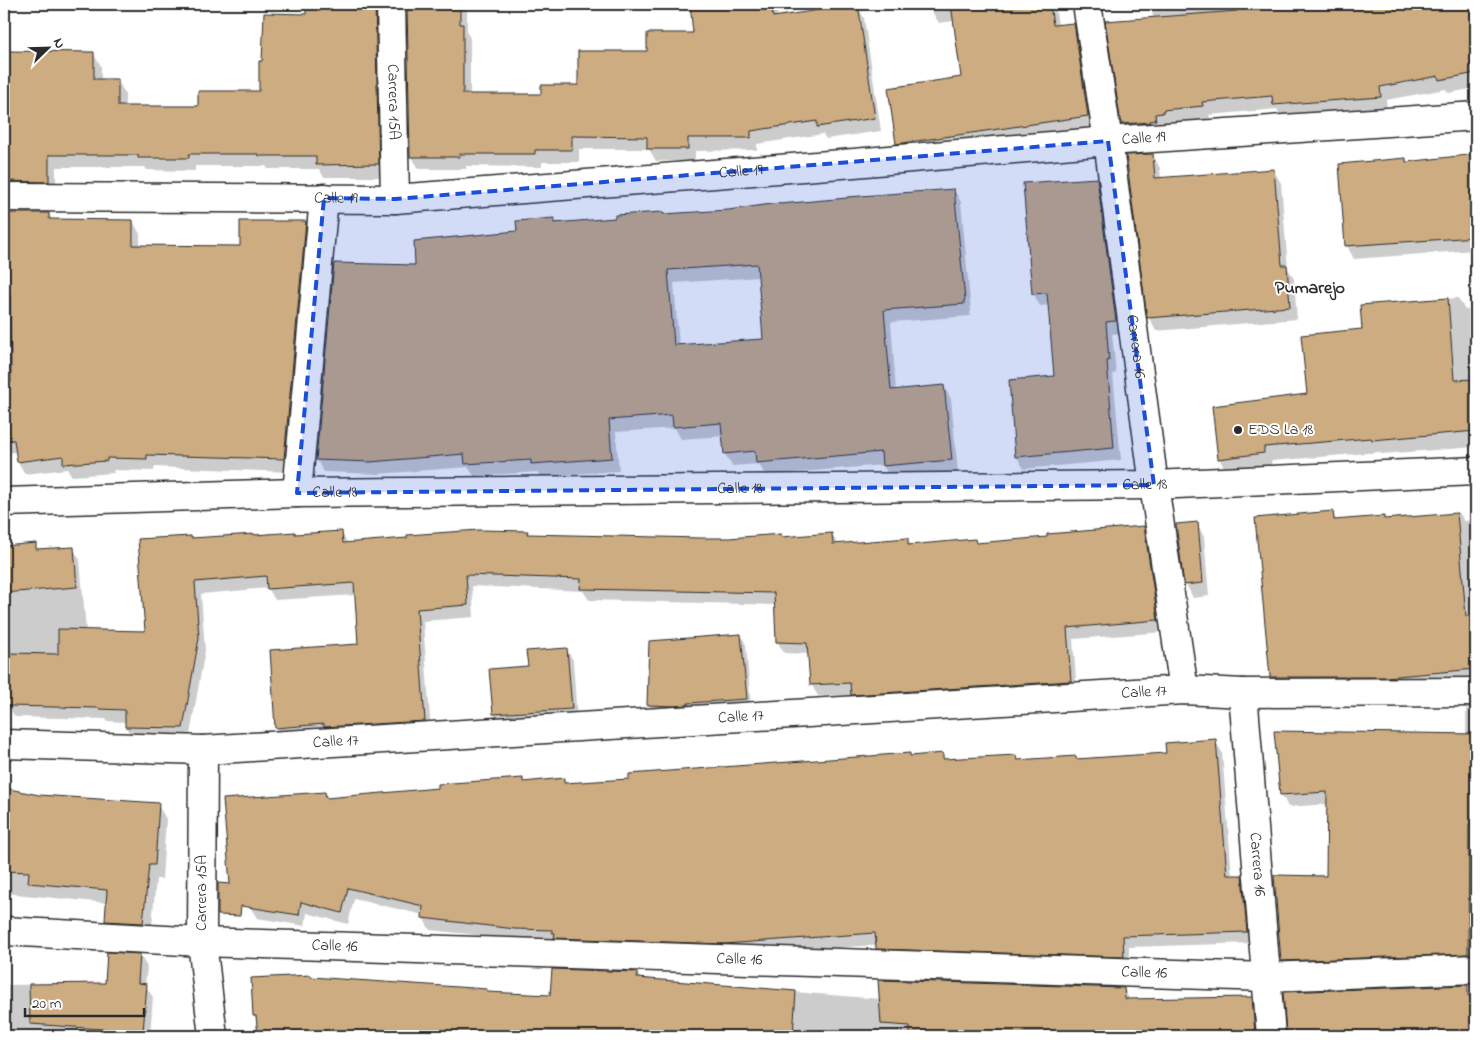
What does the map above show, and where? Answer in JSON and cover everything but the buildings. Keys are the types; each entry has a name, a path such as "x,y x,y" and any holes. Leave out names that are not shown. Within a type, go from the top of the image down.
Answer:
{"street":[{"name":"Carrera 15A","path":"391,4 395,199"},
{"name":"Carrera 16","path":"1087,4 1108,141 1154,485 1184,690"},
{"name":"Calle 19","path":"4,196 395,199 1108,141 1476,116"},
{"path":"297,492 324,198"},
{"name":"Calle 18","path":"4,502 297,492 1154,485 1476,471"},
{"name":"Calle 17","path":"4,744 203,750 1184,690 1243,694 1476,692"},
{"name":"Carrera 16","path":"1243,694 1271,1036"},
{"name":"Carrera 15A","path":"203,750 202,942 213,1036"},
{"name":"Calle 16","path":"4,931 202,942 1267,977 1476,969"}],"highlighted area":[{"path":"1108,141 1154,485 297,493 324,198 395,199"}],"place":[{"name":"EDS La 18","path":"1238,430"}],"district":[{"name":"Pumarejo","path":"1310,289"}]}
